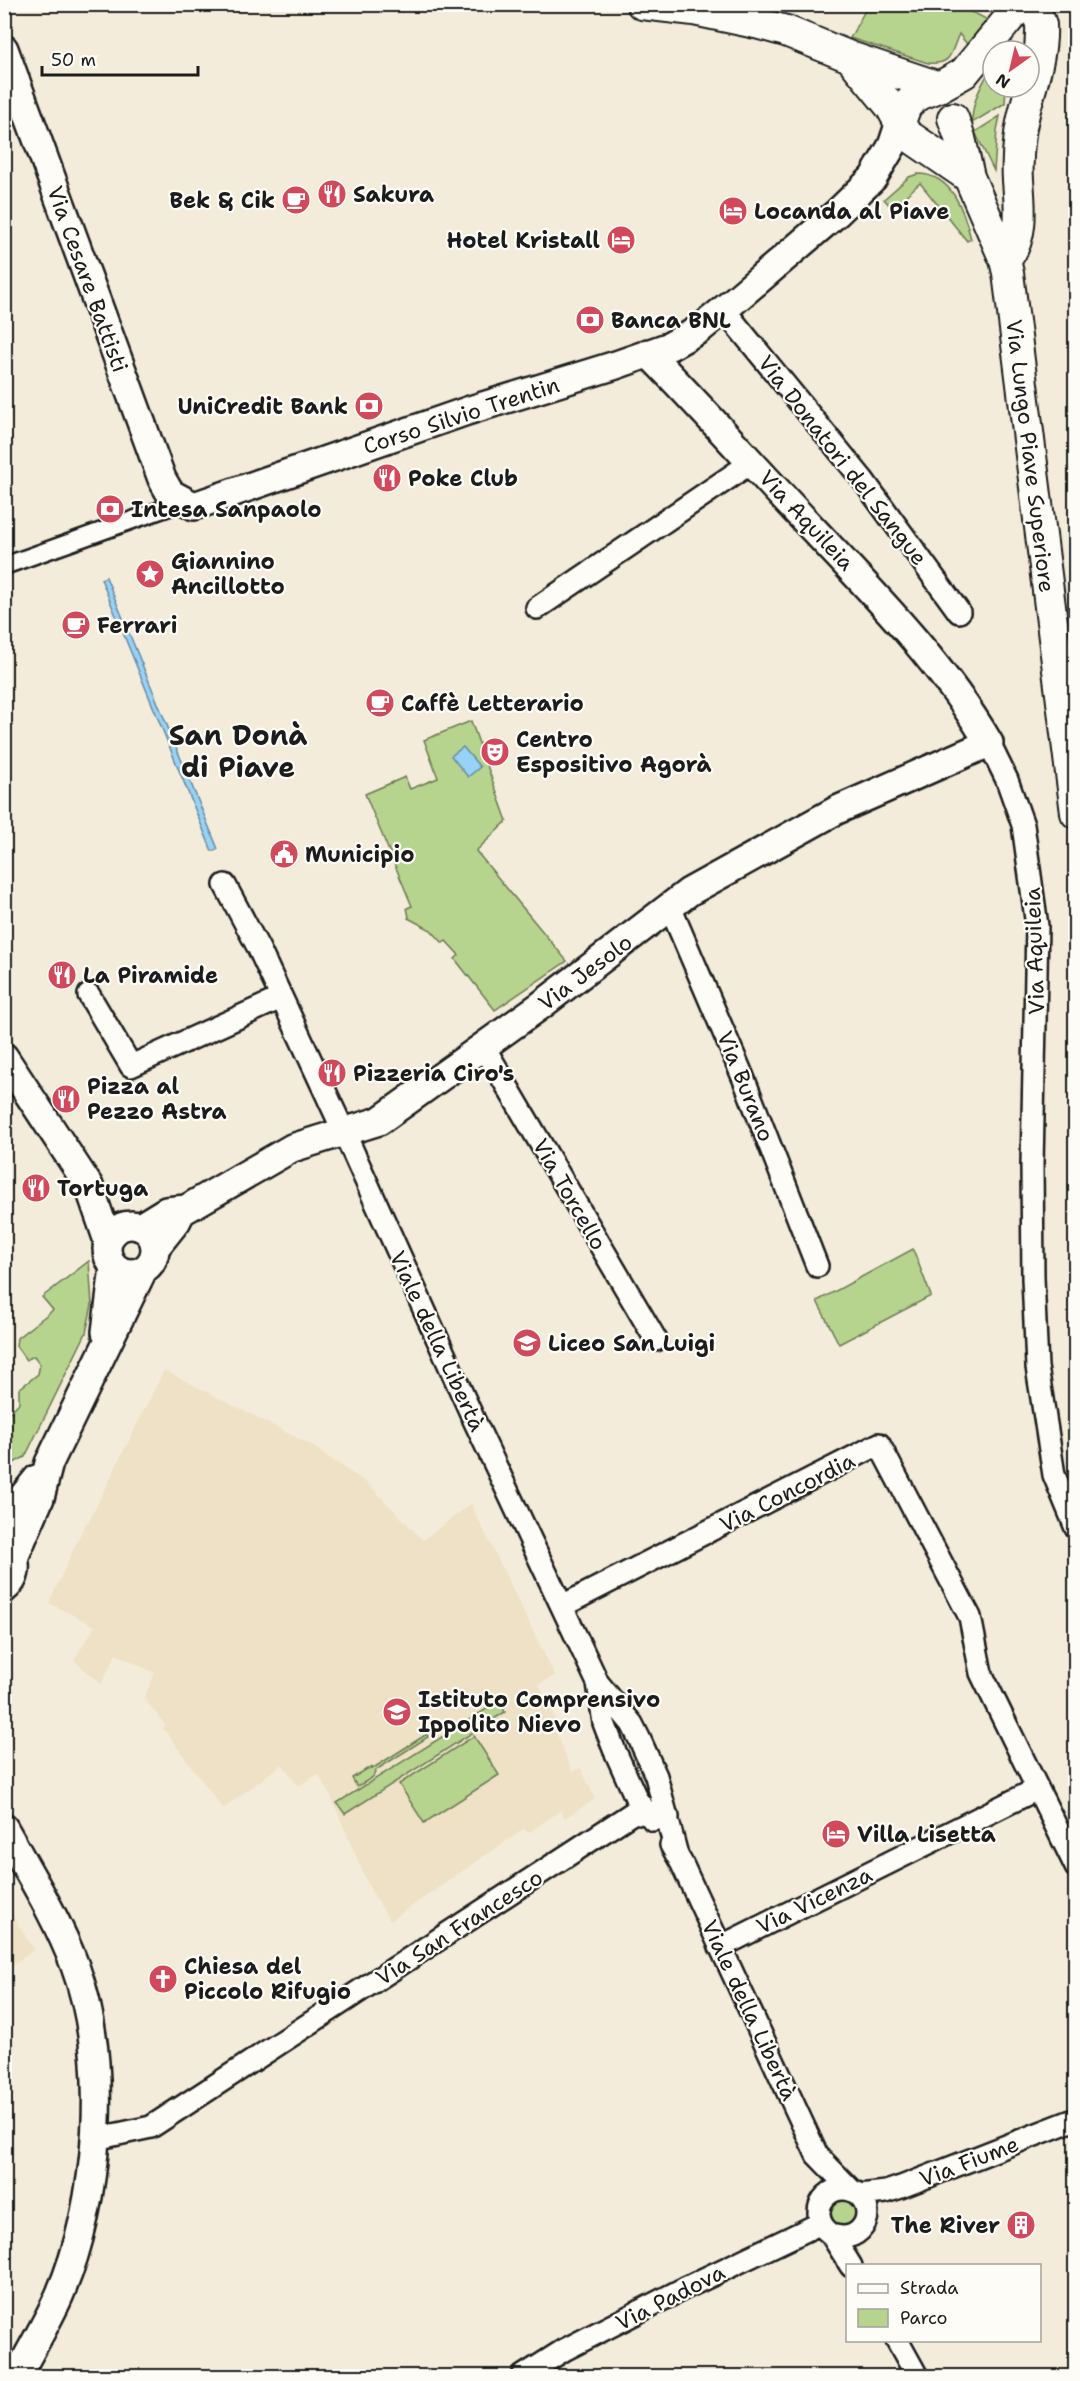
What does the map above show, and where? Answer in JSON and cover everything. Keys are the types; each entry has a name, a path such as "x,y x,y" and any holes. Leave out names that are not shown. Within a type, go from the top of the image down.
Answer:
{"main road":[{"path":"642,4 694,10 756,23 786,31 850,57 952,80"},
{"name":"Corso Silvio Trentin","path":"900,122 906,106 916,96 952,80 983,50 1021,4"},
{"path":"1006,229 1021,131 1036,76 1041,22 1031,4"},
{"path":"850,57 900,122 906,134 969,177"},
{"name":"Corso Silvio Trentin","path":"926,147 941,136 953,118 955,97 952,80"},
{"name":"Via Lungo Piave Superiore","path":"953,118 969,177 1006,229 1005,260 1076,813"}],"street":[{"name":"Via Cesare Battisti","path":"4,49 162,479 170,493 183,502"},
{"name":"Corso Silvio Trentin","path":"873,178 892,146 900,122"},
{"name":"Corso Silvio Trentin","path":"4,566 183,502 194,506 208,503 467,411 670,345 700,329 724,310 816,233 873,178 926,147"},
{"name":"Via Donatori del Sangue","path":"724,310 863,480 959,612"},
{"name":"Via Aquileia","path":"648,353 752,462 930,657 983,732 1007,780 1023,825 1038,926 1032,1165 1037,1367 1054,1475 1076,1528"},
{"name":"Via Aquileia","path":"537,608 752,462"},
{"name":"Via Jesolo","path":"136,1226 166,1211 186,1209 292,1148 379,1121 484,1047 689,892 983,732"},
{"name":"Viale della Libertà","path":"225,885 259,949 474,1420 598,1683 632,1724 656,1776 647,1811"},
{"name":"Via Burano","path":"670,907 743,1077 817,1266"},
{"path":"89,995 131,1066 280,998"},
{"name":"Via Torcello","path":"484,1047 656,1340"},
{"path":"4,1057 89,1186 108,1241"},
{"path":"4,1589 14,1578 16,1569 9,1551 40,1498 49,1463 103,1350 149,1262 151,1236 89,1186"},
{"name":"Via Jesolo","path":"149,1262 179,1223 186,1209"},
{"path":"136,1226 118,1228 108,1241 106,1252 114,1267 126,1273 149,1262"},
{"path":"103,1350 114,1267"},
{"name":"Via Concordia","path":"562,1606 879,1444 970,1617 981,1673 1037,1789"},
{"path":"4,1520 49,1463"},
{"name":"Viale della Libertà","path":"598,1683 604,1723 647,1811 680,1860 817,2155 824,2221"},
{"path":"1037,1789 1076,1867"},
{"name":"Via Vicenza","path":"720,1947 1037,1789"},
{"name":"Via San Francesco","path":"95,2139 151,2127 647,1811"},
{"path":"4,1828 51,1913 75,1966 89,2020 95,2075 95,2139 89,2199 79,2241 59,2295 23,2375"},
{"name":"Via Fiume","path":"855,2192 886,2192 1076,2120"},
{"name":"Viale della Libertà","path":"817,2155 855,2192"},
{"path":"824,2221 848,2237 862,2229 866,2222 868,2214 864,2200 855,2192 836,2190 824,2198 824,2221 850,2264"},
{"name":"Via Padova","path":"523,2376 564,2350 824,2221"},
{"path":"898,2342 916,2376"}],"shaded area":[{"path":"164,1370 309,1444 368,1484 423,1540 471,1504 555,1676 539,1684 561,1731 557,1734 572,1771 581,1768 595,1799 565,1818 560,1811 528,1833 524,1829 390,1921 369,1887 331,1797 318,1774 298,1786 282,1764 223,1809 163,1728 165,1725 144,1698 155,1673 116,1654 101,1684 74,1660 95,1626 49,1603 86,1522 88,1523"},
{"path":"4,1901 34,1950 5,1970 4,1970"}],"green space":[{"path":"868,5 916,5 968,11 993,25 1000,39 981,39 981,62 959,34 946,60 928,63 850,38"},
{"path":"981,86 981,99 1005,99 1005,103 972,123"},
{"path":"1000,116 997,130 994,171 975,132"},
{"path":"918,174 940,180 948,187 965,217 971,239 967,241 920,183 892,208 884,199 909,177"},
{"path":"471,721 507,821 476,851 567,961 495,1010 455,959 459,955 446,941 443,943 431,930 408,918 407,908 412,906 365,794 405,777 410,789 438,778 424,740"},
{"path":"913,1249 931,1296 839,1344 817,1301"},
{"path":"89,1261 92,1305 86,1333 25,1457 10,1465 5,1476 5,1417 19,1403 19,1389 38,1374 40,1364 34,1356 26,1360 16,1346 17,1338 53,1310 42,1297"},
{"path":"499,1701 505,1712 345,1814 337,1803"},
{"path":"427,1734 428,1737 376,1770 373,1777 357,1787 352,1778 375,1767"},
{"path":"474,1736 499,1775 424,1823 399,1784"},
{"path":"843,2201 848,2202 854,2208 854,2218 848,2224 843,2225 838,2224 832,2218 831,2213 832,2208 838,2202"}],"water":[{"path":"106,577 218,849 212,851 101,579"},
{"path":"463,747 480,767 468,777 451,756"}],"place":[{"name":"Sakura","path":"332,194"},
{"name":"Bek & Cik","path":"296,200"},
{"name":"Locanda al Piave","path":"733,211"},
{"name":"Hotel Kristall","path":"621,240"},
{"name":"Banca BNL","path":"590,320"},
{"name":"UniCredit Bank","path":"369,406"},
{"name":"Poke Club","path":"387,478"},
{"name":"Intesa Sanpaolo","path":"110,509"},
{"name":"Giannino Ancillotto","path":"150,574"},
{"name":"Ferrari","path":"76,625"},
{"name":"Caffè Letterario","path":"380,703"},
{"name":"Centro Espositivo Agorà","path":"495,752"},
{"name":"Municipio","path":"284,854"},
{"name":"La Piramide","path":"62,975"},
{"name":"Pizzeria Ciro's","path":"332,1073"},
{"name":"Pizza al Pezzo Astra","path":"66,1099"},
{"name":"Tortuga","path":"36,1188"},
{"name":"Liceo San Luigi","path":"527,1343"},
{"name":"Istituto Comprensivo Ippolito Nievo","path":"397,1712"},
{"name":"Villa Lisetta","path":"836,1834"},
{"name":"Chiesa del Piccolo Rifugio","path":"163,1979"},
{"name":"The River","path":"1021,2225"}],"district":[{"name":"San Donà di Piave","path":"238,751"}]}
